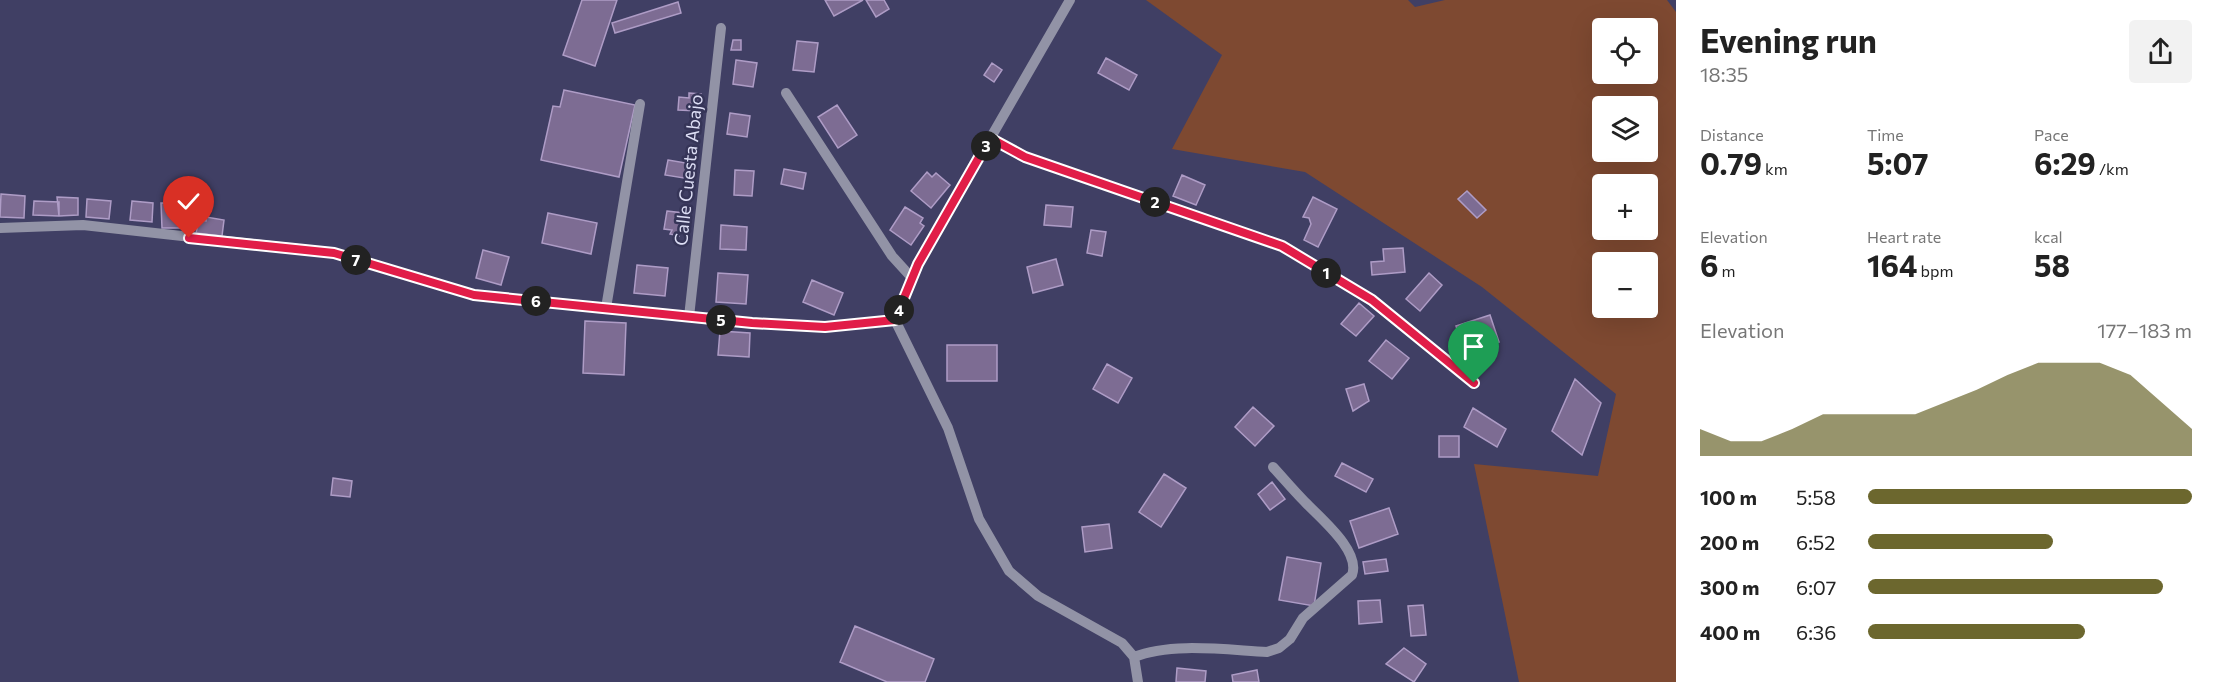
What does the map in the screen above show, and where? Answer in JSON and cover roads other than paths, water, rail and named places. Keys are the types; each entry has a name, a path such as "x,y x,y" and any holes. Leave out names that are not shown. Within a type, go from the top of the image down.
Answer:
{"street":[{"path":"1070,0 918,264 895,320 948,428 979,519 1010,571 1038,596 1122,643 1134,657 1138,682"},
{"name":"Calle Cuesta Abajo","path":"689,316 721,28"},
{"path":"786,93 892,256 912,278"},
{"path":"606,308 640,104"},
{"path":"990,138 1025,157 1282,246 1372,300 1474,383"},
{"path":"0,228 83,225 334,253 474,295 825,327 895,320"},
{"path":"1134,657 1147,652 1178,649 1268,652 1279,648 1290,639 1303,618 1352,575 1354,570 1351,557 1328,523 1306,504 1273,467"}]}
